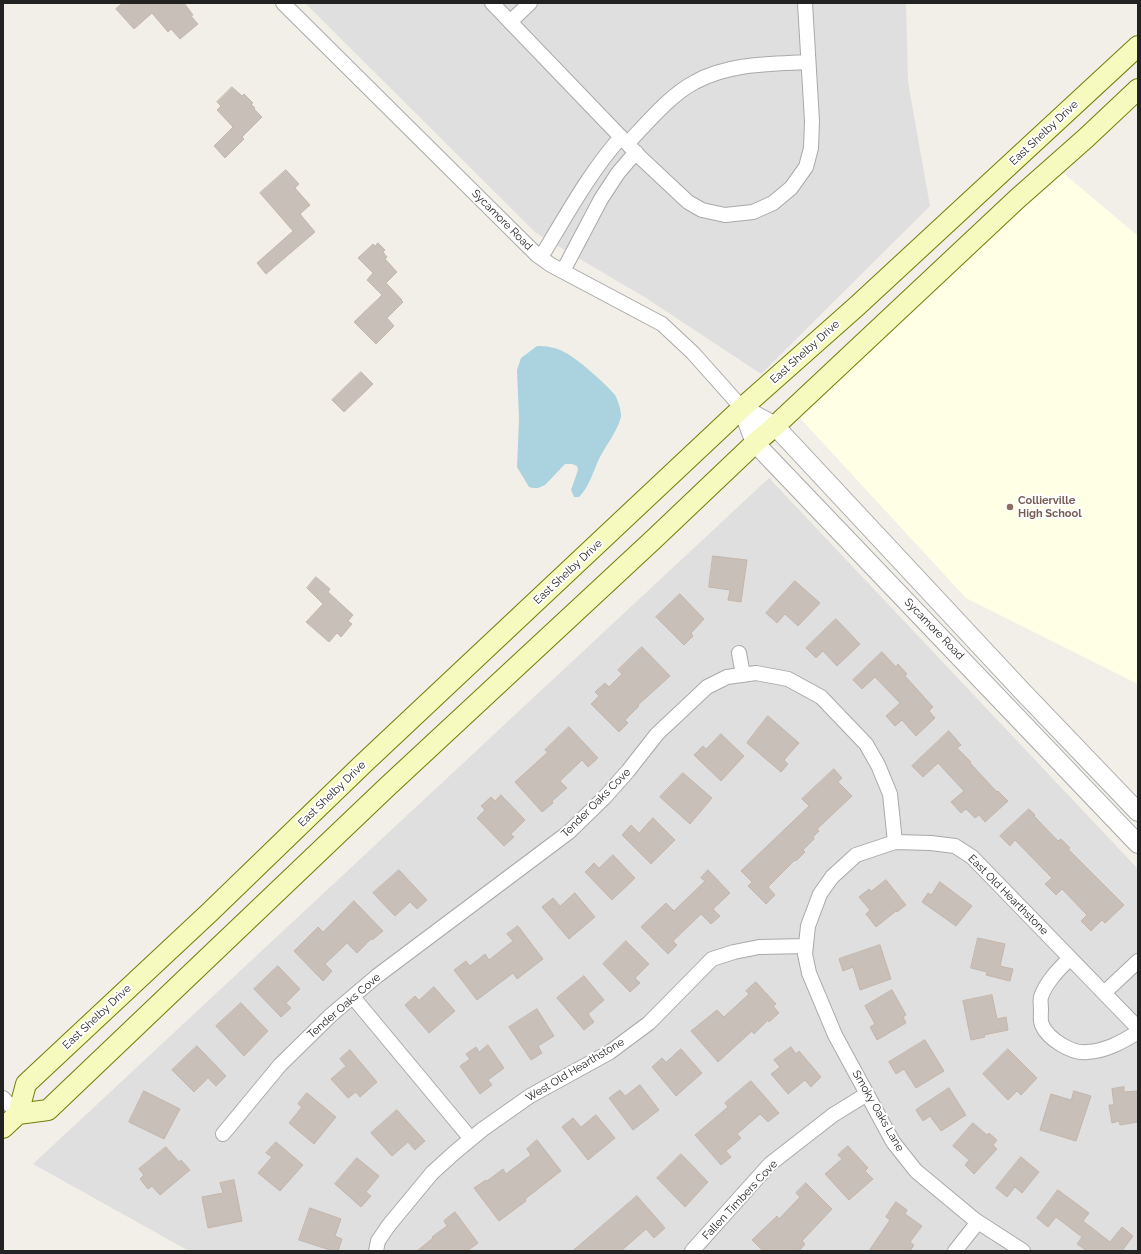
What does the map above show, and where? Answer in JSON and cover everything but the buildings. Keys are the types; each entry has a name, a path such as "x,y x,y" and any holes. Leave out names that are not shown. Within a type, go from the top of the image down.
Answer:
{"main road":[{"name":"East Shelby Drive","path":"18,1114 26,1084 204,917 363,764 742,408 862,301 1138,46"},
{"path":"3,1128 18,1114 48,1110 387,787 994,220 1138,89"}],"street":[{"name":"Sycamore Road","path":"283,3 541,258 662,324 693,353 742,408 775,426 1012,681 1138,812"},
{"path":"492,3 628,144 688,202 702,210 725,216 753,212 773,203 791,188 806,167 812,148 812,122 805,3"},
{"path":"510,22 530,3"},
{"path":"541,258 604,156 628,144 677,94 694,82 717,73 744,66 808,62"},
{"path":"563,271 601,199 618,173 628,144"},
{"name":"Sycamore Road","path":"742,408 755,443 966,662 1138,844"},
{"path":"739,653 743,674"},
{"name":"Tender Oaks Cove","path":"223,1134 280,1065 331,1015 377,976 570,832 604,798 628,771 657,734 707,687 727,677 756,673 788,679 821,697 866,744 878,765 890,794 895,842"},
{"name":"East Old Hearthstone","path":"806,946 808,926 820,894 832,877 856,855 895,842 931,843 955,846 972,857 1138,1028"},
{"name":"Smoky Oaks Lane","path":"806,946 805,954 809,973 835,1035 893,1142 916,1171 978,1222 1023,1251"},
{"name":"West Old Hearthstone","path":"376,1251 378,1241 390,1225 432,1173 454,1152 530,1096 610,1052 649,1023 712,959 734,952 759,948 806,946"},
{"path":"1070,958 1055,973 1040,998 1041,1024 1051,1036 1060,1044 1075,1052 1086,1053 1116,1045 1138,1032"},
{"path":"1104,993 1138,961"},
{"path":"353,997 471,1139"},
{"name":"Fallen Timbers Cove","path":"692,1251 770,1164 833,1115 867,1094"},
{"path":"3,1098 18,1114"},
{"path":"955,1251 978,1222"}],"shaded area":[{"path":"305,3 906,3 908,82 930,206 761,374 646,298 536,233"},
{"name":"Collierville High School","path":"1062,172 1138,236 1138,684 966,598 799,417"},
{"path":"769,478 1138,869 1138,1251 189,1251 33,1164"}],"water":[{"path":"537,346 558,349 570,355 611,390 615,395 620,408 621,416 618,427 599,459 588,484 579,497 574,497 571,490 578,470 577,466 565,464 545,485 538,488 529,487 517,467 519,419 517,370 521,358"}],"place":[{"name":"Collierville High School","path":"1010,507"}]}
